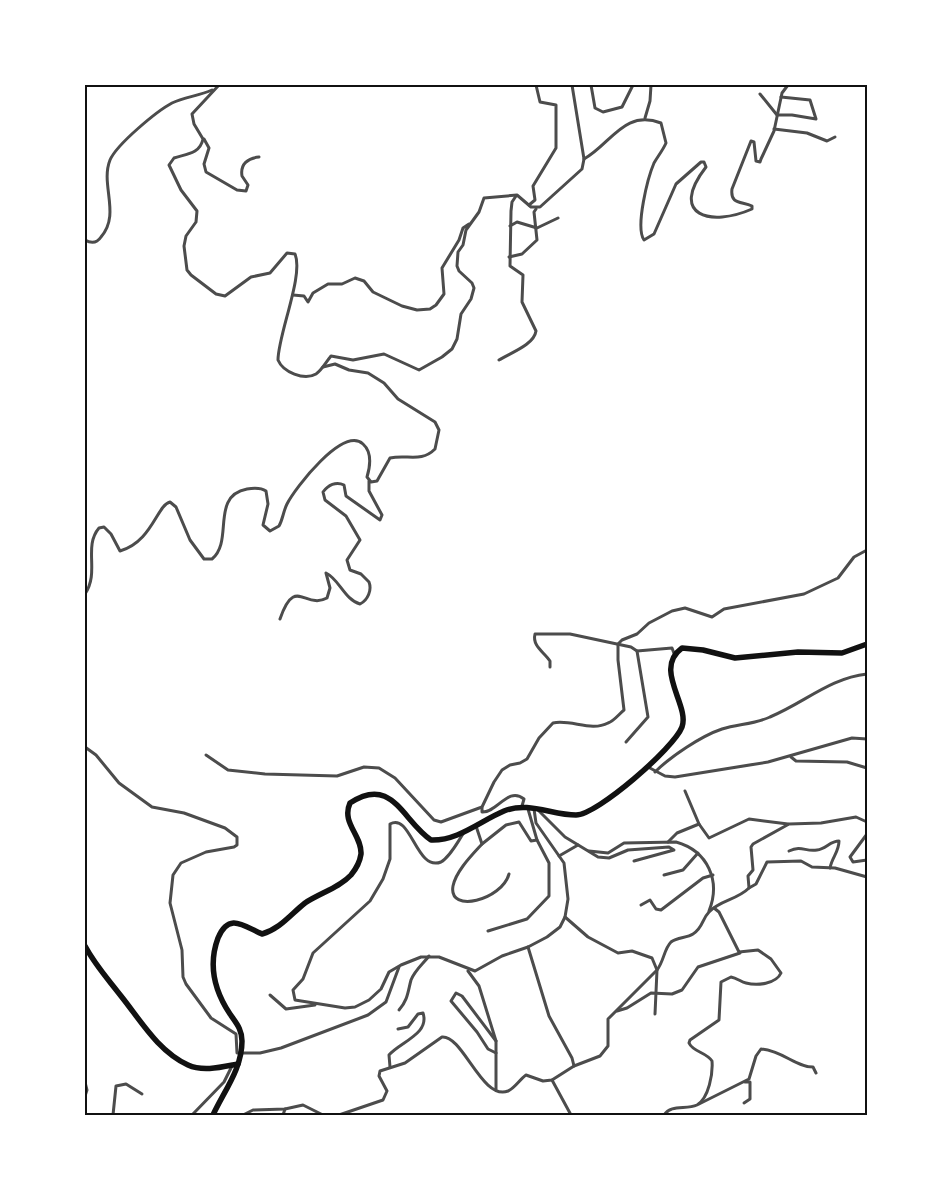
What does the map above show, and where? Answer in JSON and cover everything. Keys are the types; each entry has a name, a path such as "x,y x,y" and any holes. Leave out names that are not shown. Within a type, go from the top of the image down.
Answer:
{"main road":[{"path":"213,1115 241,1054 240,1031 222,999 213,974 213,955 224,928 236,923 245,924 262,934 269,932 276,929 305,903 350,876 356,868 361,853 346,815 350,803 356,799 377,794 385,795 393,800 423,835 431,840 444,839 476,826 504,811 521,808 533,808 569,815 585,814 648,767 683,725 672,681 675,656 682,648 691,648 735,658 798,652 842,653 867,644"},
{"path":"85,946 101,972 151,1035 172,1055 190,1066 214,1069 235,1065"}],"street":[{"path":"219,85 192,114 194,124 209,148 204,164 206,172 237,190 246,190 248,185 242,176 243,165 248,160 259,157"},
{"path":"529,205 535,200 533,186 556,148 556,104 540,102 536,85"},
{"path":"509,257 522,254 531,248 537,240 534,212 580,172 584,159 572,85"},
{"path":"591,85 595,108 604,112 622,107 633,85"},
{"path":"645,118 650,101 651,85"},
{"path":"584,159 618,128 645,118 661,123 666,142 648,178 643,205 641,235 644,240 654,234 676,184 701,162 704,162 706,167 694,185 692,194 693,207 697,213 702,216 724,217 752,209 751,204 733,200 732,189 751,141 754,142 755,160 758,162 774,129 781,97 788,85"},
{"path":"85,240 93,243 98,241 108,227 111,206 108,171 113,155 144,124 168,106 215,89"},
{"path":"760,94 777,115"},
{"path":"777,115 792,115 816,119 810,100 781,97"},
{"path":"774,129 807,133 826,140 834,137"},
{"path":"203,139 198,150 174,158 169,165 181,190 198,211 196,222 186,236 184,246 184,255 189,273 216,294 225,296 251,277 270,273 284,255 293,252 296,260 293,295 278,354 279,362 292,373 305,376 315,375 331,356 353,360 384,354 419,370 427,367 452,349 457,339 461,314 471,299 474,288 472,283 456,266 458,252 463,245 466,230 479,212 484,198 517,195 529,205 538,208"},
{"path":"499,360 528,343 535,336 536,331 522,302 523,275 511,268 509,257 512,202 517,195"},
{"path":"510,226 515,222 537,228 558,218"},
{"path":"293,295 304,296 308,302 314,293 328,284 342,284 355,278 364,281 374,292 402,306 417,310 430,309 436,305 444,294 442,268 459,240 463,228 469,224"},
{"path":"322,368 335,364 349,370 368,373 384,383 398,399 431,418 438,425 439,430 435,450 422,458 401,456 390,458 377,481 369,481"},
{"path":"85,594 93,578 91,548 99,528 104,527 108,529 120,551 129,548 147,534 162,506 170,502 176,507 197,553 207,560 212,559 220,552 224,509 232,497 242,490 253,488 266,491 268,504 263,525 270,531 279,526 290,498 337,446 348,440 357,441 365,445 369,458 368,488 382,515 380,520 346,496 344,485 331,485 324,492 325,500 351,522 360,540 360,543 347,560 350,570 360,574 368,582 369,591 365,601 360,604 352,600 326,573 330,588 327,598 322,600 299,596 290,598 285,605 280,619"},
{"path":"521,808 524,799 517,796 504,800 488,812 482,812 482,807 499,774 506,766 527,760 539,738 553,723 570,722 586,726 607,724 625,709 618,660 618,644 622,640 637,634 649,623 672,611 685,608 712,617 724,609 804,594 838,578 854,557 867,550"},
{"path":"550,668 550,661 534,640 535,634 570,634 618,644 637,651 672,648 675,656"},
{"path":"626,742 648,717 637,651"},
{"path":"655,772 681,752 718,731 772,717 835,682 852,676 867,674"},
{"path":"648,767 655,772 675,777 768,762 852,738 867,739"},
{"path":"85,747 96,755 119,783 152,807 184,813 225,828 237,837 237,844 234,847 206,852 182,863 173,875 170,903 182,950 183,977 186,984 211,1018 233,1031 236,1038 236,1051 241,1054 280,1048 368,1015 386,1002 396,971 401,965"},
{"path":"206,755 228,770 265,774 337,776 364,767 380,768 390,774 437,822 482,807"},
{"path":"791,756 796,762 847,762 867,768"},
{"path":"685,791 699,824 706,835 711,838 749,819 789,824 821,823 856,817 867,822"},
{"path":"488,931 527,918 548,899 549,863 537,840 533,808"},
{"path":"533,808 565,837 602,858 611,858 628,850 669,847 674,850 634,861"},
{"path":"465,831 449,855 440,862 432,862 424,858 406,829 397,823 390,824 390,859 383,879 370,901 313,953 303,978 293,990 293,998 297,1001 345,1008 369,1000 381,989 389,972 401,965 429,956 438,957 477,971 502,956 528,947 560,927 565,917 567,879 564,863 536,823 533,808"},
{"path":"510,874 501,889 476,901 463,901 455,896 453,892 455,880 482,844 506,825 519,822 531,841 537,840"},
{"path":"668,842 677,833 699,824"},
{"path":"749,888 748,876 754,870 752,845 789,824"},
{"path":"476,826 482,844"},
{"path":"867,834 850,858 853,862 867,860"},
{"path":"789,851 799,847 816,850 832,842 840,841 839,850 831,860 830,868"},
{"path":"339,1115 383,1100 388,1092 387,1086 379,1073 383,1068 405,1063 442,1037 452,1040 488,1084 496,1089 507,1092 528,1075 543,1081 552,1080 574,1066 600,1056 606,1050 608,1018 657,970 663,962 670,943 693,934 703,926 714,889 708,865 698,853 683,844 668,842 624,843 608,853 586,850"},
{"path":"559,856 578,845"},
{"path":"664,875 683,870 698,853"},
{"path":"708,913 726,900 736,898 756,884 767,862 801,861 812,868 830,868 867,878"},
{"path":"641,905 650,900 656,909 661,910 703,878 712,875"},
{"path":"713,908 719,912 740,953"},
{"path":"565,917 588,937 618,953 632,950 652,958 657,970 658,994 656,1014"},
{"path":"528,947 549,1016 572,1058 574,1066"},
{"path":"617,1011 627,1008 645,995 672,994 682,990 698,967 740,953 758,950 771,959 781,973 774,980 764,983 745,983 731,977 721,982 719,1020 690,1040 689,1043 692,1049 706,1055 712,1061 709,1086 703,1098 696,1105"},
{"path":"400,1010 410,992 411,980 429,956"},
{"path":"466,968 479,986 496,1041 496,1089"},
{"path":"496,1041 462,996 456,993 451,1001 477,1032 488,1049 496,1052"},
{"path":"270,995 287,1009 321,1004"},
{"path":"390,1067 389,1054 418,1033 423,1024 423,1013 418,1014 408,1027 398,1029"},
{"path":"664,1115 670,1109 710,1101 749,1079 756,1056 761,1049 775,1051 796,1060 804,1067 813,1067 816,1074"},
{"path":"192,1115 224,1082 235,1065"},
{"path":"552,1080 571,1115"},
{"path":"85,1082 87,1090 85,1096"},
{"path":"744,1082 750,1082 752,1088 750,1099 744,1103"},
{"path":"113,1115 116,1086 126,1084 142,1094"},
{"path":"243,1115 253,1110 285,1109 303,1105 323,1115"},
{"path":"283,1115 285,1109"}]}
